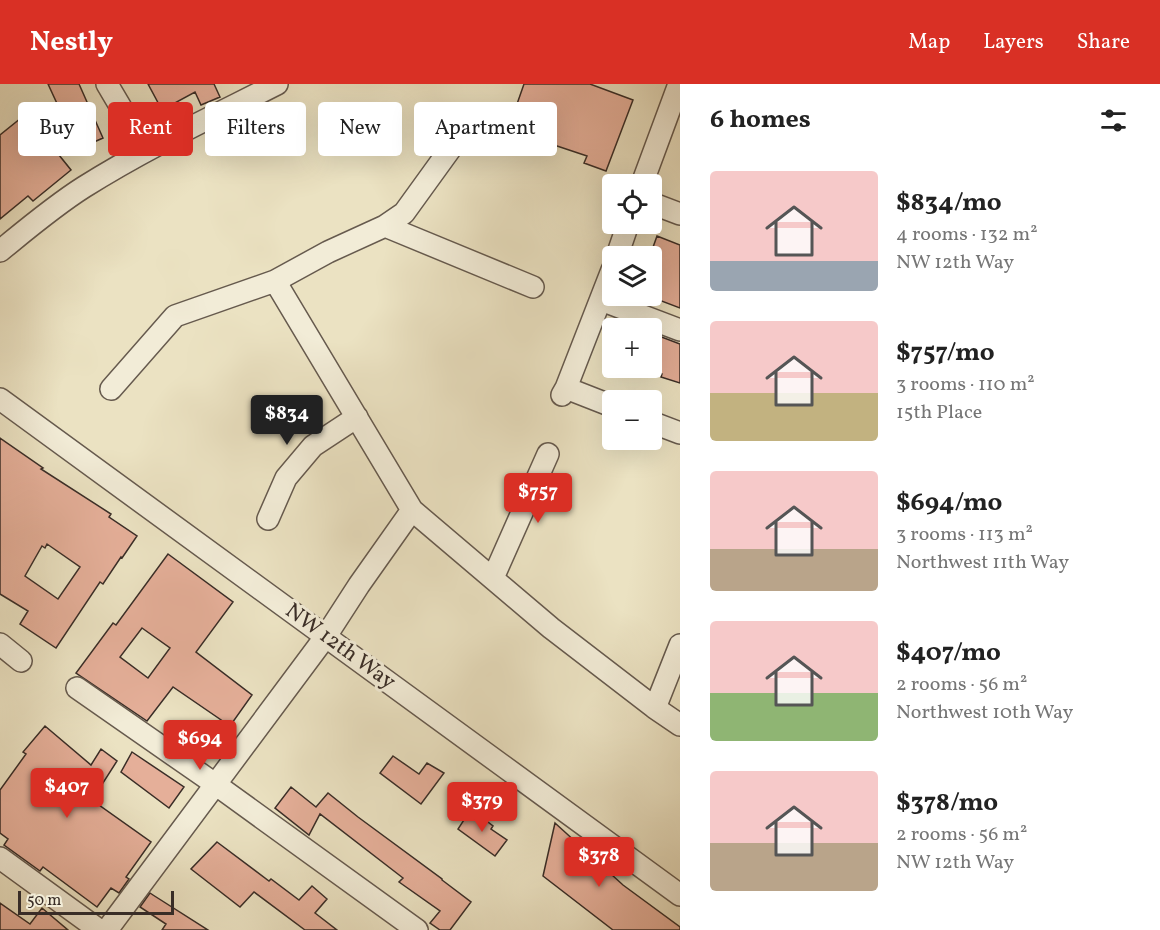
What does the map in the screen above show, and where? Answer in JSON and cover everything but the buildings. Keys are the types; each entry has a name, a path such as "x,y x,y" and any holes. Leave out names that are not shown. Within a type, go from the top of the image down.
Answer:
{"street":[{"path":"107,84 118,102"},
{"path":"193,126 277,84"},
{"path":"645,174 675,87"},
{"path":"0,251 82,188 136,156"},
{"path":"111,389 175,316 275,281 327,252 385,226 404,213 445,156"},
{"path":"662,207 680,214"},
{"path":"385,226 533,287"},
{"path":"275,281 412,510 551,628 680,725"},
{"path":"602,403 564,392 601,300 680,330"},
{"name":"NW 12th Way","path":"0,399 680,895"},
{"path":"268,519 286,478 313,446 357,417"},
{"path":"662,426 680,433"},
{"path":"493,578 548,454"},
{"path":"107,930 326,636 412,510"},
{"path":"0,644 21,661"},
{"path":"655,708 680,645"},
{"path":"77,688 215,784 417,930"},
{"path":"0,858 99,930"}]}
